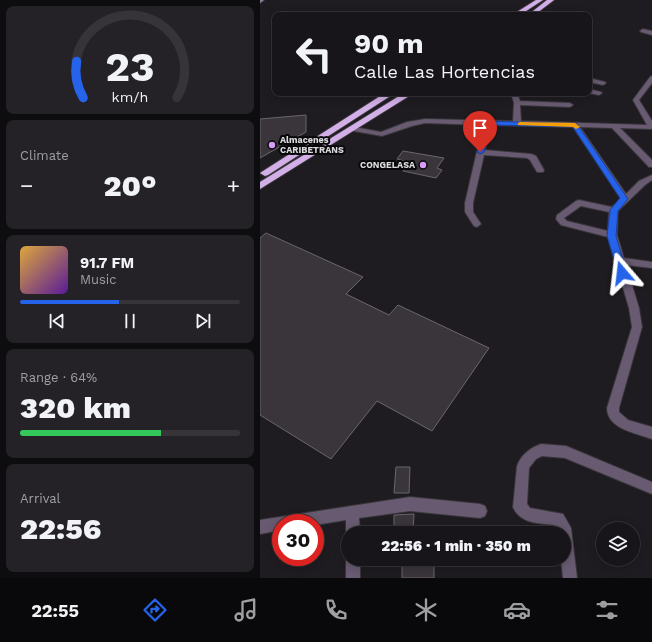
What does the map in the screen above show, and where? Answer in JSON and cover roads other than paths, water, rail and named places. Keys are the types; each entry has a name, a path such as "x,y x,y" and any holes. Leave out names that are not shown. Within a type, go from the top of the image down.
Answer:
{"highway":[{"path":"520,12 540,0"},
{"path":"535,12 551,0"},
{"path":"260,187 265,179 386,96"},
{"path":"265,179 354,129 406,96"},
{"path":"378,102 390,107"}],"street":[{"path":"644,31 652,33"},
{"path":"652,78 636,100 652,127"},
{"path":"592,81 604,83"},
{"path":"592,92 599,93"},
{"path":"515,96 517,103 517,124"},
{"path":"517,103 570,105"},
{"path":"354,129 382,134 410,124 425,121 652,127"},
{"path":"477,224 469,212 469,203 487,123"},
{"path":"575,125 625,199"},
{"path":"614,126 652,165"},
{"path":"480,152 528,156 533,158 540,170"},
{"path":"652,177 642,183 614,210 612,236 618,261 634,308 637,327 613,408 613,414 624,424 652,433"},
{"path":"612,236 564,223 560,217 579,203 614,210"},
{"path":"618,261 652,265"},
{"path":"570,578 564,528 558,519 527,514 520,507 523,466 532,455 541,450 566,452 652,488"},
{"path":"324,516 410,504 480,511"},
{"path":"352,512 353,526"},
{"path":"260,527 272,525"},
{"path":"353,566 354,578"}],"place":[{"name":"Almacenes CARIBETRANS","path":"272,145"},
{"name":"CONGELASA","path":"423,165"}]}
